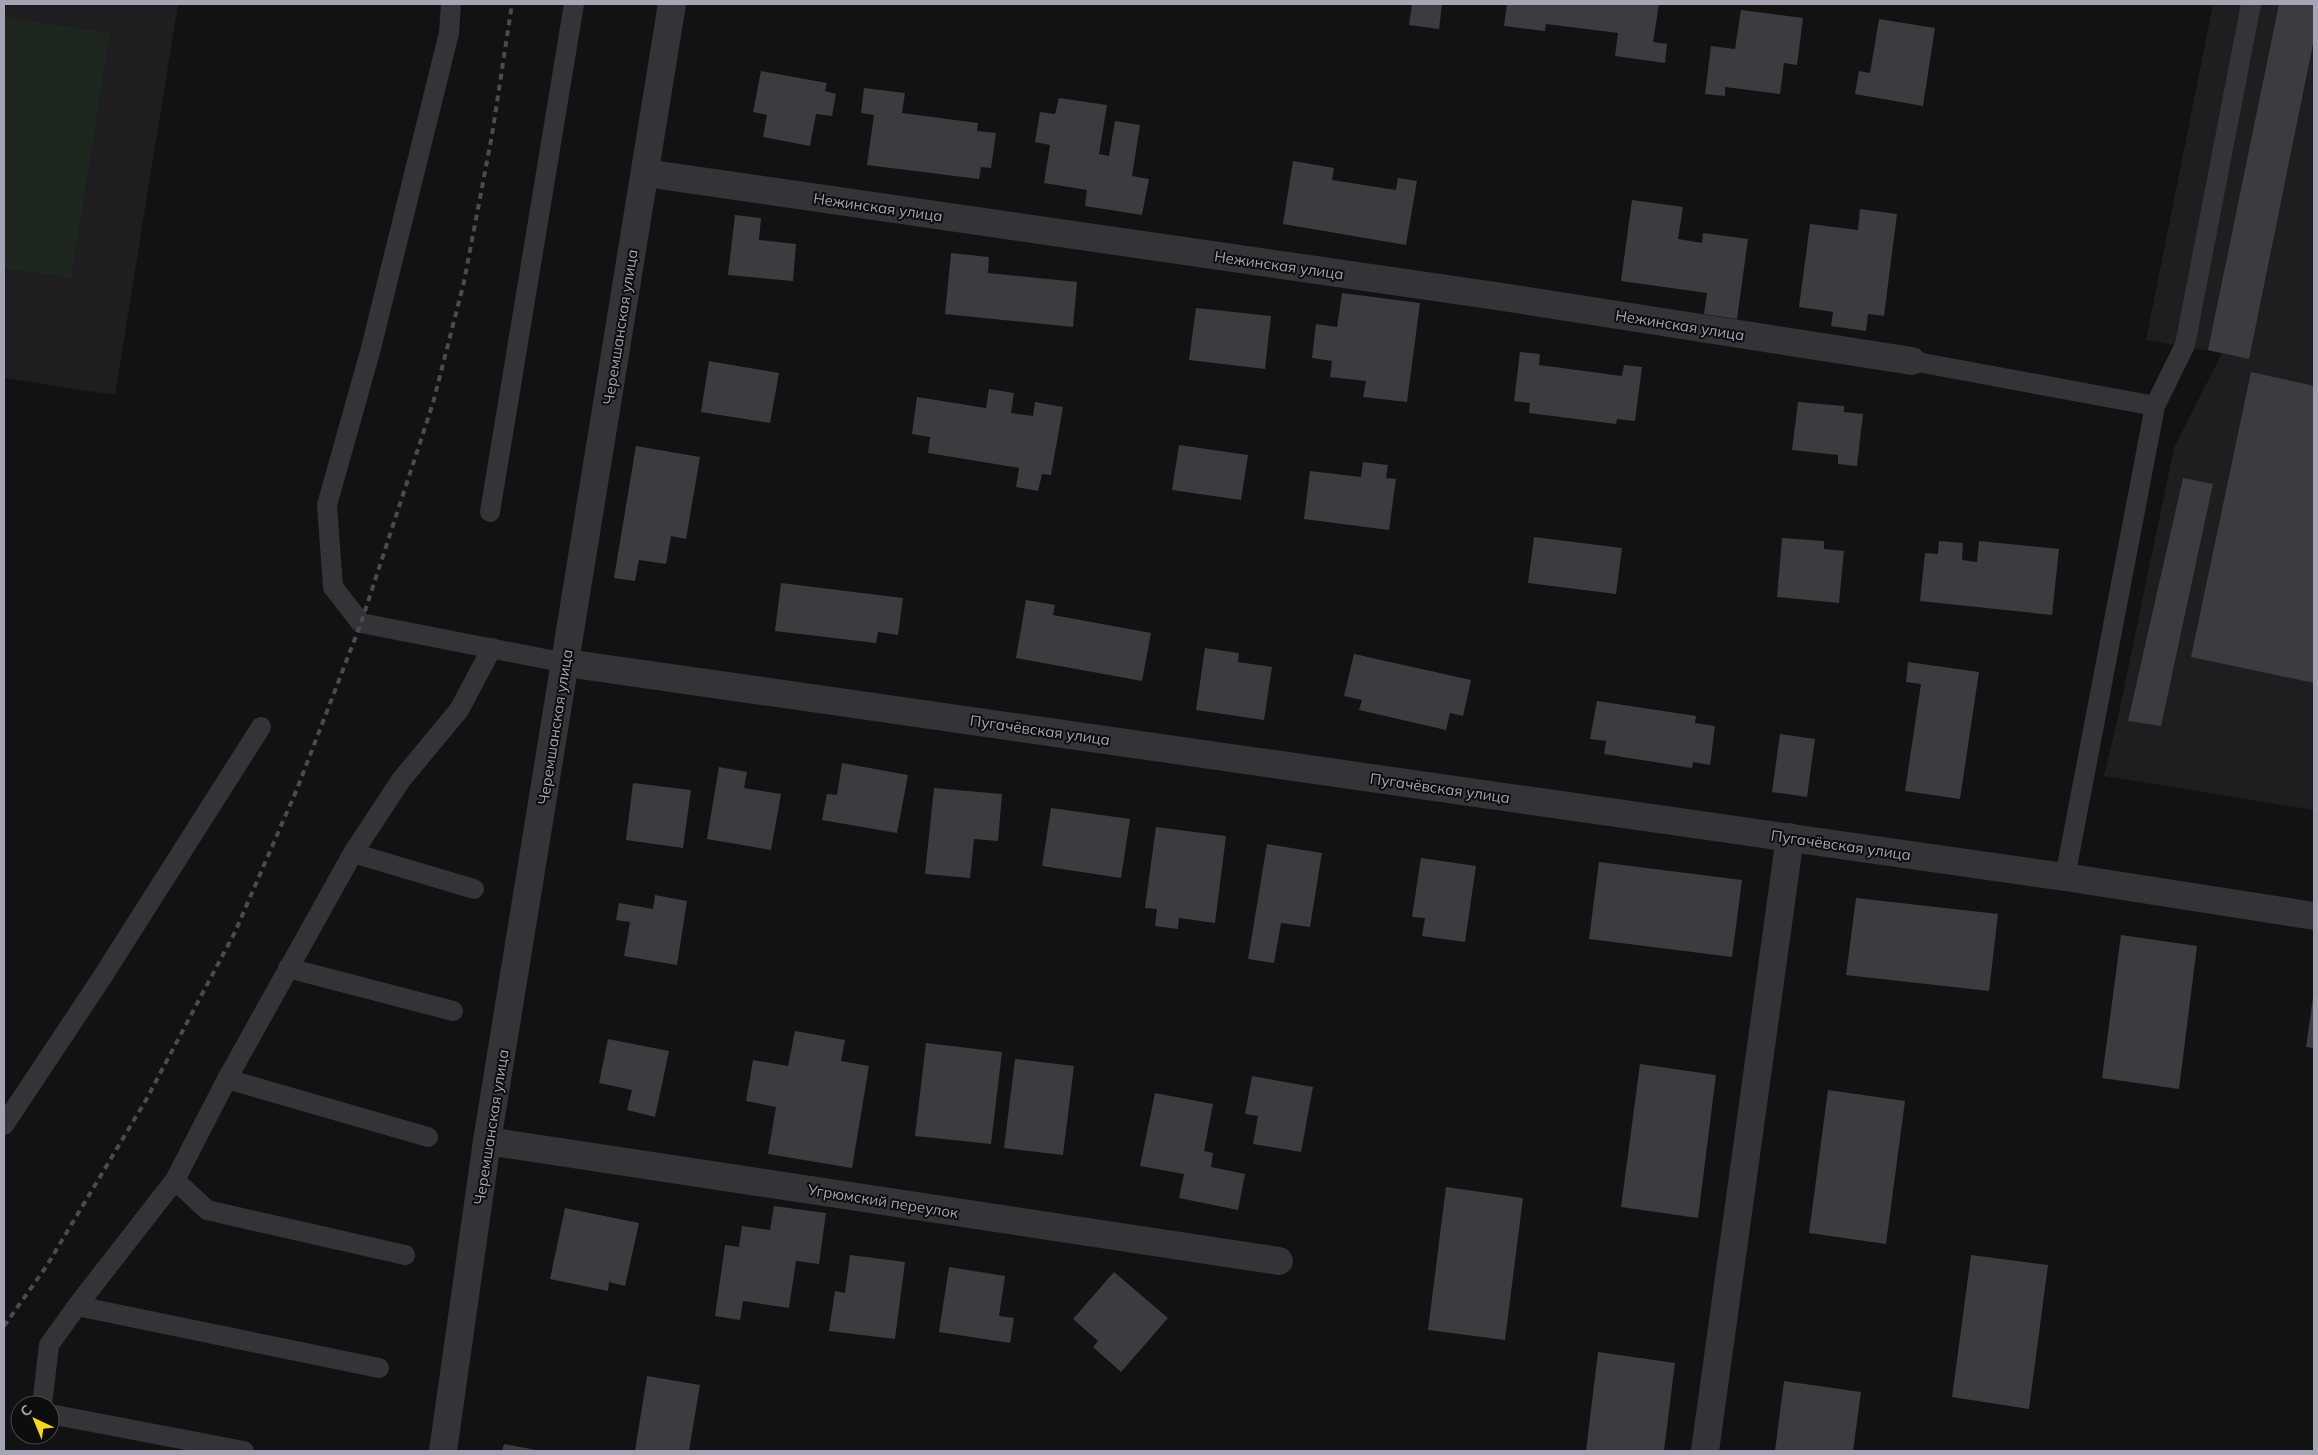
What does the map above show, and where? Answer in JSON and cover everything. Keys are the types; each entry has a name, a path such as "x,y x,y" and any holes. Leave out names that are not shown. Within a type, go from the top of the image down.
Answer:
{"street":[{"name":"Черемшанская улица","path":"443,1451 487,1142 672,4"},
{"name":"Нежинская улица","path":"645,173 1486,294 1912,361"},
{"name":"Пугачёвская улица","path":"566,663 2065,877 2314,916"},
{"path":"1706,1451 1790,838"},
{"name":"Угрюмский переулок","path":"487,1142 1279,1261"}],"lane":[{"path":"451,4 450,33 370,352 327,505 333,586 361,623 566,663"},
{"path":"490,512 574,4"},
{"path":"2065,877 2155,406 2185,346 2251,4"},
{"path":"1912,361 2155,406"},
{"path":"43,1395 49,1345 175,1180 227,1079 353,853 401,780 459,710 492,648"},
{"path":"4,1124 101,980 261,727"},
{"path":"353,853 474,889"},
{"path":"288,968 454,1011"},
{"path":"227,1079 428,1137"},
{"path":"175,1180 207,1210 405,1254"},
{"path":"77,1306 379,1368"},
{"path":"60,1416 244,1451"}],"shaded area":[{"path":"4,4 178,4 115,395 4,378"},
{"path":"2213,4 2314,4 2314,810 2104,776 2174,448 2222,353 2146,340"},
{"path":"4,17 110,33 71,278 4,268"}],"building":[{"path":"1412,4 1442,4 1439,29 1409,25"},
{"path":"1507,4 1659,4 1653,42 1667,44 1665,63 1615,56 1618,33 1546,24 1545,31 1504,26"},
{"path":"2279,4 2314,4 2314,39 2249,359 2208,350"},
{"path":"1741,10 1803,18 1797,65 1784,63 1780,94 1725,87 1725,96 1705,94 1711,46 1735,49"},
{"path":"1879,19 1935,28 1923,106 1855,94 1859,71 1870,73"},
{"path":"761,71 827,83 825,91 836,94 832,116 816,114 810,146 763,137 767,115 753,112"},
{"path":"864,88 905,93 902,113 978,123 977,131 996,133 991,168 981,167 979,179 867,165 874,115 861,113"},
{"path":"1059,98 1107,105 1099,154 1109,156 1115,121 1140,125 1132,176 1149,179 1142,215 1085,206 1087,190 1044,183 1050,145 1035,142 1040,112 1055,114"},
{"path":"1293,161 1334,168 1332,180 1396,190 1398,178 1417,181 1406,245 1283,224"},
{"path":"1632,200 1683,207 1678,239 1702,243 1703,233 1748,239 1737,319 1704,314 1707,293 1621,281"},
{"path":"1860,209 1897,214 1884,316 1868,314 1866,331 1831,326 1833,312 1799,307 1810,224 1858,230"},
{"path":"735,215 761,218 759,240 796,244 793,281 728,275"},
{"path":"951,253 989,257 988,273 1077,282 1073,327 945,314"},
{"path":"1342,293 1420,303 1407,402 1363,397 1366,381 1330,377 1332,361 1312,358 1316,324 1337,327"},
{"path":"1196,308 1271,316 1265,369 1189,360"},
{"path":"1520,352 1540,354 1539,365 1622,376 1624,365 1642,367 1635,421 1617,419 1616,424 1529,413 1530,403 1514,401"},
{"path":"709,361 779,373 770,423 701,412"},
{"path":"2251,372 2314,386 2314,683 2191,657"},
{"path":"989,389 1014,393 1011,413 1033,416 1035,402 1063,407 1051,475 1042,474 1038,491 1016,487 1019,468 928,453 930,437 912,434 917,397 986,408"},
{"path":"1798,402 1844,406 1844,412 1863,414 1857,466 1838,464 1838,455 1792,450"},
{"path":"1179,445 1248,455 1241,500 1172,490"},
{"path":"636,446 700,457 686,539 671,536 666,564 639,560 635,581 614,578"},
{"path":"1363,462 1388,465 1386,478 1396,479 1389,530 1304,519 1310,471 1361,477"},
{"path":"2183,478 2213,484 2161,726 2128,721"},
{"path":"1534,537 1622,548 1616,594 1528,583"},
{"path":"1782,538 1824,541 1824,549 1844,551 1839,603 1777,597"},
{"path":"1939,541 1963,543 1962,560 1977,562 1979,541 2059,549 2052,615 1920,601 1925,553 1938,554"},
{"path":"781,583 903,598 898,635 878,632 876,643 775,631"},
{"path":"1026,600 1055,605 1053,615 1151,633 1142,681 1016,658"},
{"path":"1205,648 1239,653 1238,662 1272,667 1264,720 1196,710"},
{"path":"1354,654 1471,680 1463,716 1450,713 1446,730 1359,710 1362,700 1344,696"},
{"path":"1908,662 1979,672 1960,799 1905,791 1921,684 1906,682"},
{"path":"1597,701 1696,716 1695,723 1715,726 1710,765 1693,762 1692,768 1604,754 1606,741 1590,739"},
{"path":"1780,734 1815,739 1807,797 1772,792"},
{"path":"842,763 908,775 897,833 822,820 827,794 837,795"},
{"path":"719,767 747,772 744,788 781,794 771,850 707,839"},
{"path":"633,783 691,790 683,848 626,840"},
{"path":"934,788 1002,794 998,841 974,839 970,878 925,874"},
{"path":"1051,808 1130,819 1121,878 1042,866"},
{"path":"1156,827 1226,836 1215,923 1179,918 1178,929 1155,926 1157,909 1145,908"},
{"path":"1267,844 1322,853 1310,927 1281,923 1274,963 1248,959"},
{"path":"1421,858 1476,866 1465,942 1422,936 1425,918 1412,917"},
{"path":"1599,862 1742,880 1732,957 1589,939"},
{"path":"655,895 687,901 677,965 624,956 630,922 616,920 619,903 653,909"},
{"path":"1856,898 1998,914 1989,991 1846,975"},
{"path":"2121,935 2197,946 2179,1089 2102,1078"},
{"path":"2314,997 2314,1048 2306,1047"},
{"path":"795,1031 845,1040 841,1061 869,1066 852,1168 768,1154 776,1107 746,1101 753,1060 788,1066"},
{"path":"608,1039 669,1051 655,1117 627,1110 632,1090 599,1083"},
{"path":"926,1043 1002,1052 991,1144 915,1136"},
{"path":"1015,1059 1074,1066 1063,1155 1004,1148"},
{"path":"1640,1064 1716,1075 1698,1218 1621,1207"},
{"path":"1252,1076 1313,1087 1301,1152 1253,1144 1258,1116 1245,1114"},
{"path":"1828,1090 1905,1101 1886,1244 1809,1233"},
{"path":"1155,1093 1213,1104 1204,1151 1213,1153 1211,1167 1245,1174 1238,1210 1179,1198 1184,1174 1140,1166"},
{"path":"1446,1187 1523,1198 1505,1340 1428,1330"},
{"path":"774,1206 826,1213 819,1264 796,1261 789,1308 743,1301 740,1320 715,1316 725,1245 739,1247 742,1226 770,1230"},
{"path":"565,1208 639,1223 625,1286 609,1282 608,1291 550,1279"},
{"path":"850,1255 905,1262 895,1339 829,1331 835,1291 845,1293"},
{"path":"1971,1255 2048,1265 2029,1409 1952,1397"},
{"path":"949,1267 1005,1276 999,1316 1014,1318 1010,1343 939,1332"},
{"path":"1114,1272 1168,1318 1121,1372 1093,1347 1098,1341 1073,1319"},
{"path":"1598,1352 1675,1363 1664,1451 1586,1451"},
{"path":"647,1376 700,1385 689,1451 635,1451"},
{"path":"1784,1381 1861,1392 1853,1451 1775,1451"},
{"path":"504,1444 536,1450 536,1451 502,1451"}],"railway":[{"path":"4,1326 46,1267 146,1100 235,932 297,789 361,623 433,403 464,282 492,135 512,4"}]}
